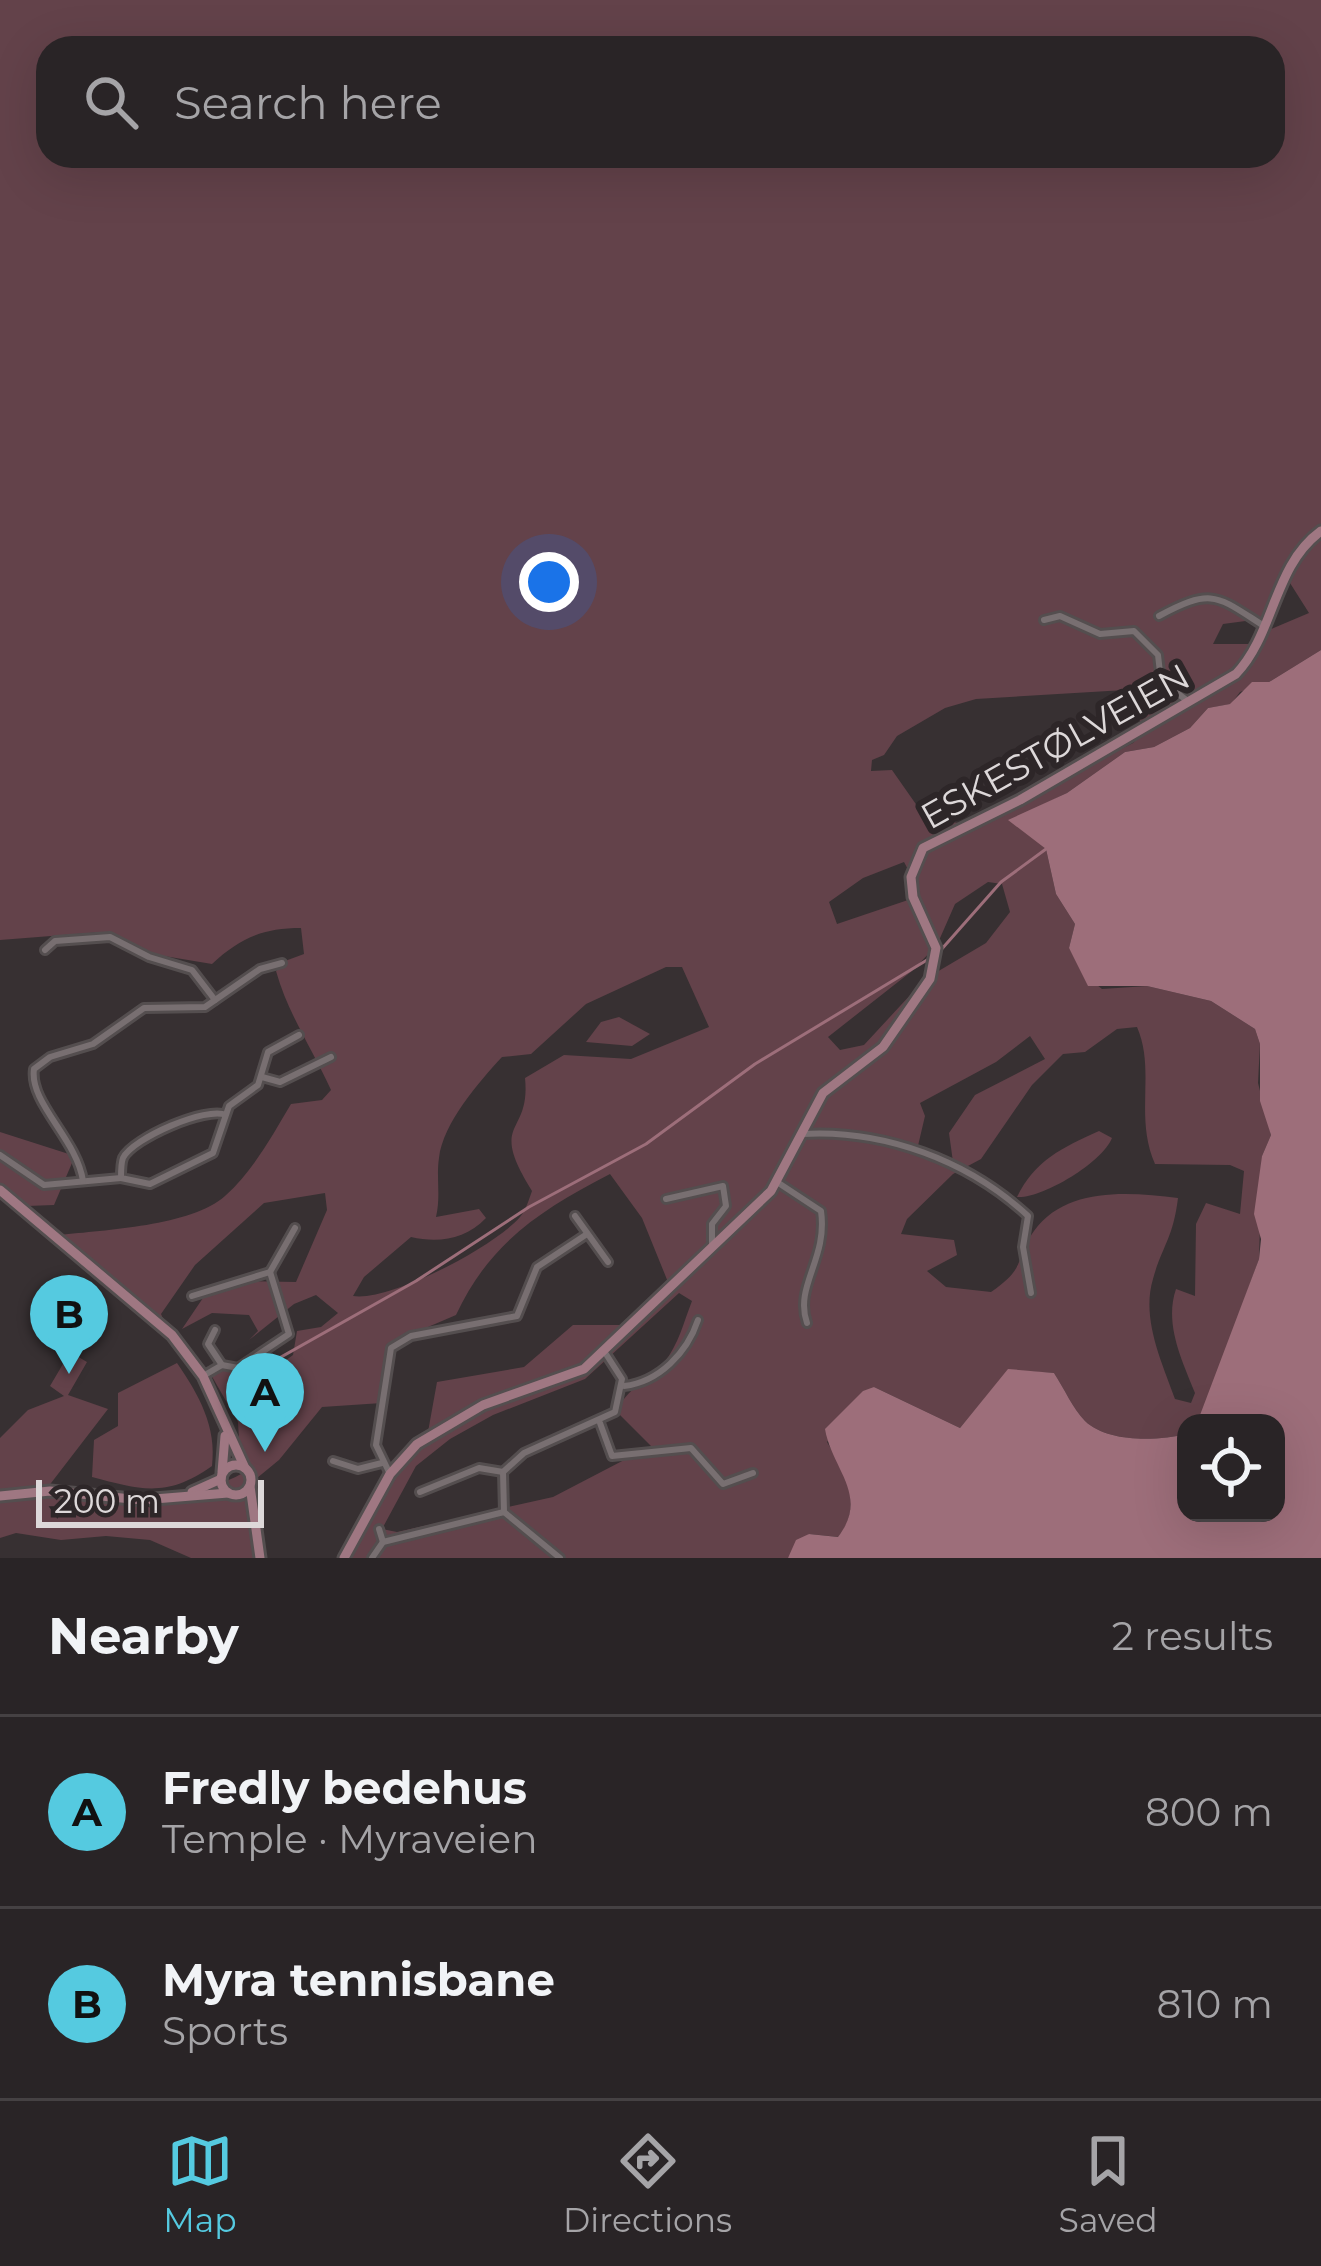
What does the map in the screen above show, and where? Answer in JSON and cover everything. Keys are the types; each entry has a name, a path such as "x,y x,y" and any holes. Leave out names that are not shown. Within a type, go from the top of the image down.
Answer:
{"main road":[{"name":"ESKESTØLVEIEN","path":"344,1558 391,1474 417,1444 467,1413 572,1375 604,1351 712,1244 753,1212 777,1182 823,1093 883,1047 930,979 936,954 912,887 912,868 922,848 1192,704 1249,660 1295,559 1321,531"},
{"path":"0,1190 154,1317 203,1376 245,1468 260,1552"},
{"path":"223,1425 222,1476 260,1552"},
{"path":"170,1498 222,1476 233,1465 245,1468"},
{"path":"0,1496 50,1491 170,1498 231,1494 250,1485"}],"street":[{"path":"1160,616 1209,595 1225,598 1264,626"},
{"path":"1044,620 1060,616 1100,634 1134,632 1159,655 1161,681 1192,704"},
{"path":"45,950 56,941 110,937 148,957 192,970 215,1000"},
{"path":"83,1181 76,1149 34,1091 34,1069 50,1057 93,1044 144,1008 196,1008 260,969 282,963"},
{"path":"0,1155 44,1185 121,1178 150,1184 213,1153 234,1100 258,1085 268,1052 299,1035"},
{"path":"262,1076 280,1082 331,1057"},
{"path":"121,1178 122,1162 133,1148 206,1111 226,1115"},
{"path":"799,1134 820,1133 944,1157 1015,1204 1028,1216 1023,1246 1031,1292"},
{"path":"777,1182 820,1211 822,1250 801,1306 807,1324"},
{"path":"666,1199 723,1186 727,1206 712,1224 712,1244"},
{"path":"575,1216 608,1262"},
{"path":"193,1296 270,1272 295,1228"},
{"path":"391,1474 376,1445 391,1348 411,1336 517,1316 538,1267 587,1234"},
{"path":"203,1376 222,1365 238,1368 289,1334 279,1289 270,1272"},
{"path":"624,1386 655,1378 692,1337 698,1320"},
{"path":"215,1330 208,1344 222,1365"},
{"path":"420,1492 479,1468 502,1472 524,1454 600,1423 615,1412 624,1386 604,1351"},
{"path":"600,1423 612,1456 691,1448 723,1484 754,1473"},
{"path":"333,1461 358,1468 382,1463"},
{"path":"502,1472 503,1512 560,1558"},
{"path":"371,1558 383,1542 503,1512"},
{"path":"379,1529 383,1542"}],"shaded area":[{"path":"0,0 1321,0 1321,650 1269,682 1240,692 1231,704 1208,708 1190,728 1154,747 1125,752 1067,793 1017,817 1046,849 1056,894 1075,924 1069,948 1086,976 1102,989 1147,986 1211,1001 1255,1029 1260,1044 1258,1083 1271,1135 1262,1156 1259,1259 1207,1402 1201,1414 1177,1414 1177,1436 1134,1438 1095,1428 1076,1411 1054,1373 1008,1370 960,1428 874,1387 827,1442 849,1489 846,1524 839,1537 809,1534 788,1558 345,1558 391,1482 426,1443 437,1382 524,1367 573,1325 626,1325 670,1287 642,1218 610,1174 520,1231 485,1267 456,1315 414,1333 391,1352 382,1403 322,1407 279,1460 245,1488 258,1558 191,1558 150,1540 106,1536 61,1540 16,1533 0,1538 0,1438 28,1410 64,1396 50,1386 70,1352 87,1362 68,1395 108,1409 48,1487 147,1495 195,1491 241,1474 238,1422 210,1373 221,1367 267,1374 293,1355 297,1331 321,1327 338,1313 316,1295 294,1304 249,1340 258,1331 249,1315 212,1313 182,1329 207,1292 247,1281 296,1282 327,1210 325,1193 264,1203 195,1265 161,1314 165,1323 60,1235 147,1225 210,1206 244,1176 291,1104 322,1100 331,1090 276,971 285,961 304,954 301,928 253,936 212,964 152,954 102,932 0,940","holes":["1290,583 1309,613 1259,634 1255,644 1213,644 1223,624 1268,618","1125,690 1145,731 1133,743 971,824 927,820 892,770 871,771 872,760 884,755 897,736 945,708 976,699","904,862 911,875 911,899 837,924 829,902 863,878","988,882 1002,884 1010,912 986,943 925,979 864,1045 840,1050 828,1037 912,971 937,945 955,904","666,967 682,967 709,1027 631,1059 564,1055 525,1078 525,1097 512,1139 519,1168 532,1191 520,1217 441,1270 391,1290 353,1296 364,1277 411,1237 451,1238 486,1218 479,1209 436,1217 438,1165 447,1131 502,1057 531,1054 586,1004","1137,1027 1142,1044 1146,1129 1155,1164 1230,1165 1244,1171 1240,1214 1206,1203 1196,1224 1195,1296 1176,1289 1173,1302 1176,1342 1195,1393 1191,1403 1175,1399 1150,1309 1153,1279 1178,1198 1100,1195 1063,1206 1034,1231 1016,1269 991,1292 946,1287 927,1271 957,1255 954,1240 901,1234 907,1219 953,1174 981,1159 1032,1085 1063,1054 1085,1052 1117,1029","1030,1036 1045,1059 975,1095 949,1133 953,1162 917,1150 925,1116 920,1103 996,1062","679,1293 692,1301 664,1363 616,1411 651,1446 553,1497 397,1532 382,1529 416,1466 450,1439 493,1415 585,1379"]},
{"path":"1321,650 1321,1558 788,1558 796,1540 809,1534 838,1537 847,1522 850,1495 825,1429 863,1391 874,1387 960,1428 1008,1369 1054,1373 1081,1416 1107,1433 1148,1439 1177,1436 1177,1522 1285,1522 1285,1414 1200,1414 1259,1259 1261,1239 1254,1214 1262,1156 1271,1135 1260,1101 1260,1044 1255,1029 1211,1001 1147,986 1088,986 1069,948 1075,924 1056,894 1046,849 1008,820 1067,793 1125,752 1154,747 1190,728 1208,708 1230,704 1252,682 1269,682"},
{"path":"619,1017 650,1034 632,1046 586,1042 601,1022"},
{"path":"1099,1131 1112,1138 1084,1168 1055,1186 1017,1197 1051,1156"},
{"path":"0,1132 75,1156 54,1205 27,1206 0,1192"},
{"path":"177,1363 205,1412 212,1466 167,1487 92,1477 94,1440 118,1426 118,1393"}],"waterway":[{"path":"940,951 1001,882 1046,849"},
{"path":"249,1375 416,1281 529,1207 646,1144 755,1064 932,957"}],"place":[{"name":"Myra tennisbane","path":"69,1374"},
{"name":"Fredly bedehus","path":"265,1452"}]}
